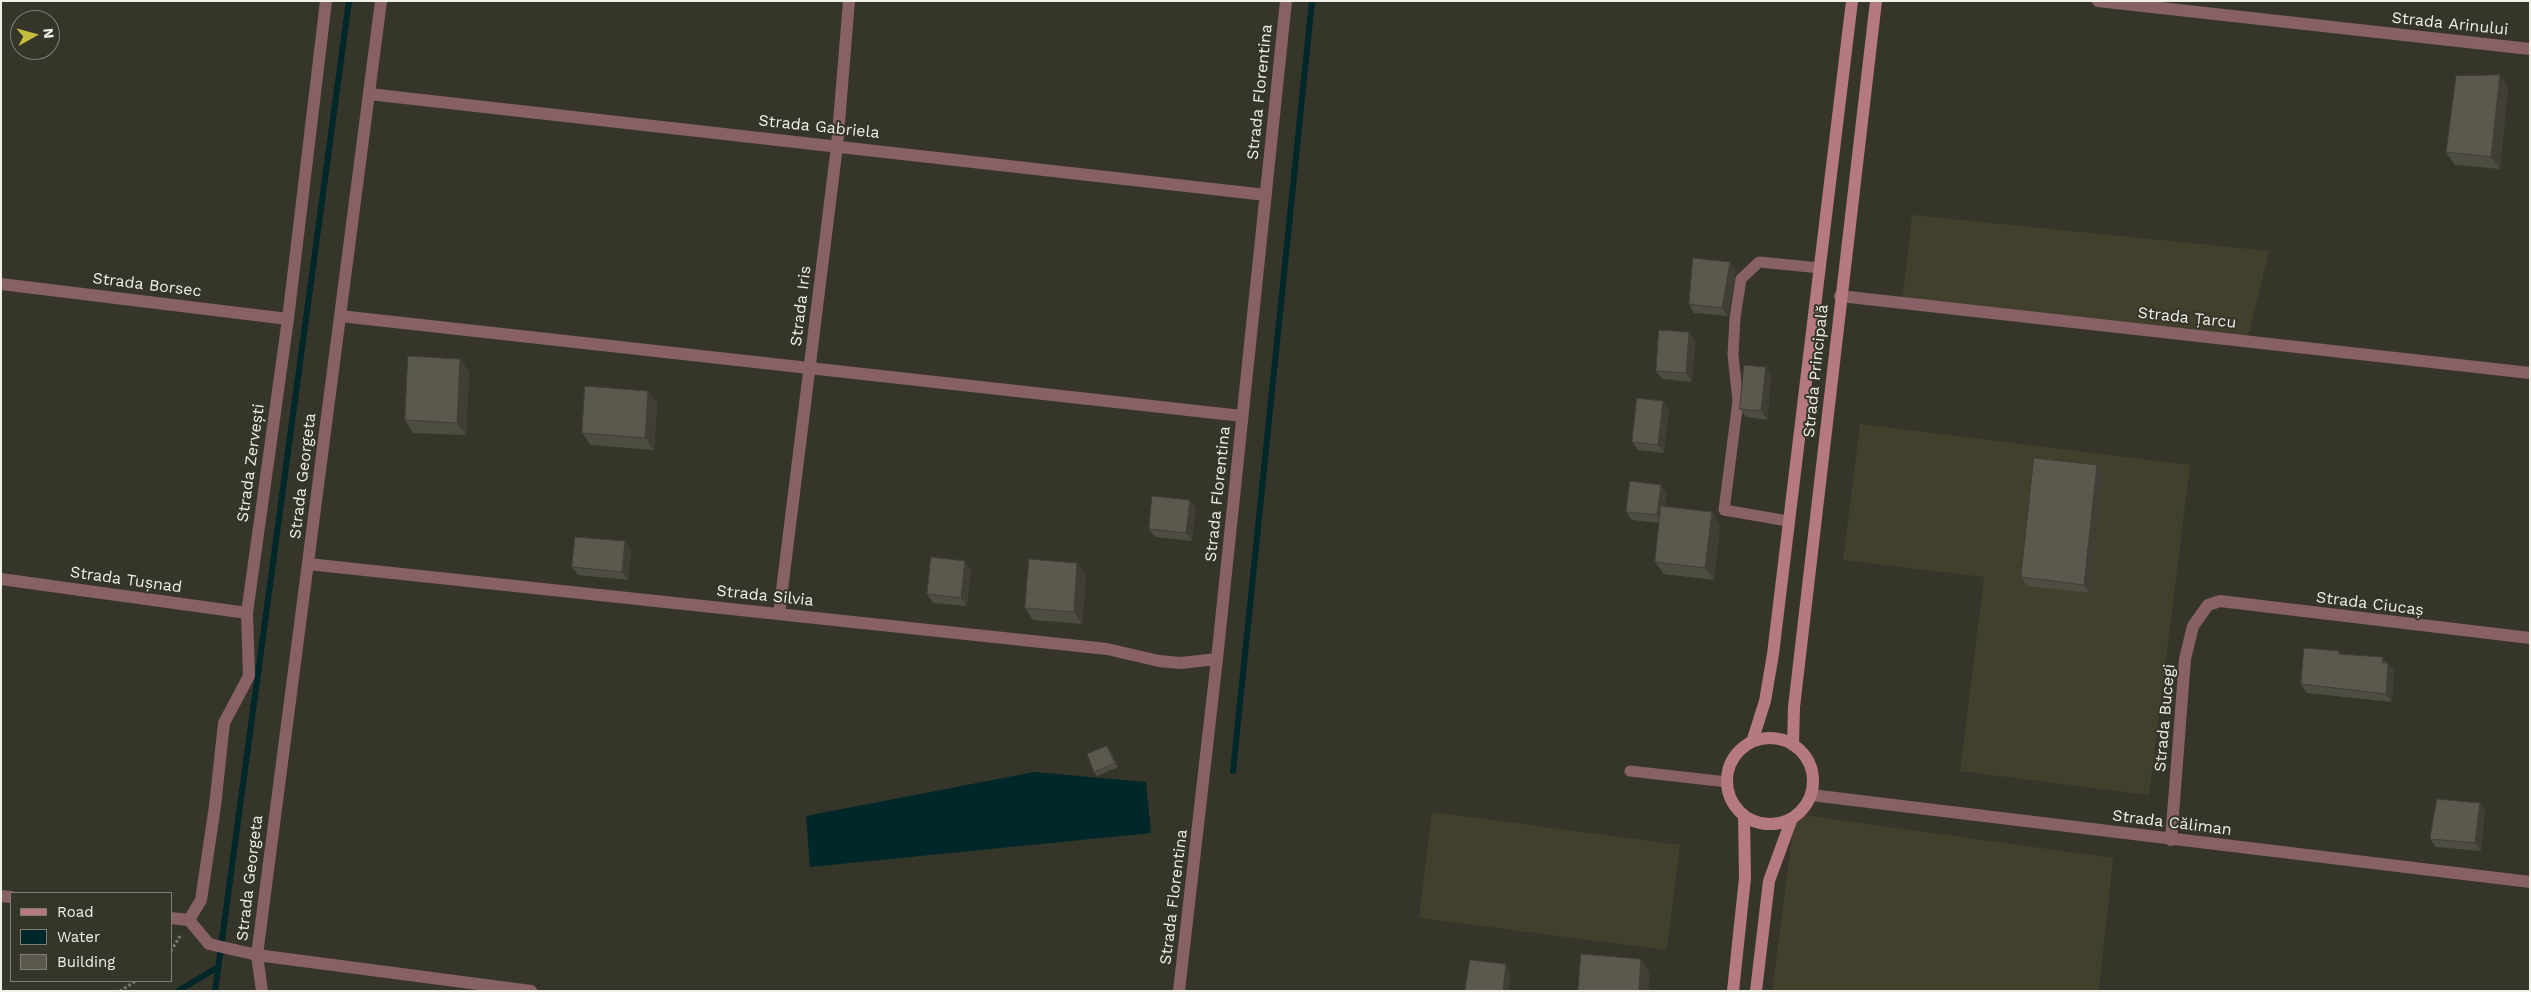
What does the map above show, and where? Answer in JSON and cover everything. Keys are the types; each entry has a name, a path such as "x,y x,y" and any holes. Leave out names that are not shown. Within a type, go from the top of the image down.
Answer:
{"main road":[{"name":"Strada Principală","path":"1752,742 1765,701 1774,654 1788,521 1852,1"},
{"name":"Strada Principală","path":"1793,745 1794,707 1840,296 1876,1"},
{"path":"1773,738 1793,745 1808,762 1813,784 1810,795 1800,812 1783,822 1768,824 1744,815 1732,800 1727,782 1728,769 1734,758 1752,742 1773,738"},
{"path":"1733,991 1745,878 1744,815"},
{"path":"1756,991 1769,880 1792,818"}],"street":[{"name":"Strada Zervești","path":"189,920 201,900 215,806 224,723 249,676 246,613 288,319 326,1"},
{"name":"Strada Georgeta","path":"262,991 257,955 381,1"},
{"name":"Strada Iris","path":"779,614 837,146 849,1"},
{"name":"Strada Florentina","path":"1179,991 1217,659 1286,1"},
{"name":"Strada Arinului","path":"2098,1 2530,49"},
{"name":"Strada Gabriela","path":"369,94 1266,195"},
{"name":"Strada Borsec","path":"1,284 288,319"},
{"name":"Strada Țarcu","path":"1840,296 2530,373"},
{"path":"340,316 1242,416"},
{"name":"Strada Silvia","path":"308,564 1106,649 1158,661 1181,663 1217,659"},
{"name":"Strada Tușnad","path":"1,579 246,613"},
{"name":"Strada Ciucaș","path":"2208,605 2220,601 2530,638"},
{"name":"Strada Bucegi","path":"2171,840 2186,659 2193,626 2208,605"},
{"name":"Strada Căliman","path":"1810,795 2530,882"},
{"path":"172,918 189,920 209,944 257,955 531,991"}],"lane":[{"path":"1788,521 1724,510 1738,401 1732,356 1735,318 1741,279 1759,262 1820,268"},
{"path":"1630,771 1727,782"}],"path":[{"path":"120,991 134,982"}],"shaded area":[{"path":"1912,215 2269,251 2248,336 1902,303"},
{"path":"1860,424 2190,465 2149,795 1960,771 1984,577 1843,560"},
{"path":"1432,812 1680,845 1667,950 1419,918"},
{"path":"1795,814 2113,858 2099,991 1772,991"}],"water":[{"path":"1034,772 1146,782 1151,833 810,867 806,816"}],"building":[{"path":"2500,75 2491,157 2446,152 2456,76"},
{"path":"1693,258 1730,262 1722,308 1689,304"},
{"path":"1659,330 1689,332 1686,373 1656,371"},
{"path":"408,356 460,359 457,423 405,420"},
{"path":"1744,365 1766,367 1761,411 1740,409"},
{"path":"585,386 648,391 645,438 582,433"},
{"path":"1637,398 1663,401 1658,445 1632,442"},
{"path":"2034,458 2097,465 2084,585 2021,577"},
{"path":"1630,481 1661,485 1657,515 1626,512"},
{"path":"1152,496 1190,500 1186,533 1149,529"},
{"path":"1661,506 1712,512 1705,568 1655,562"},
{"path":"575,537 625,541 622,572 572,567"},
{"path":"931,557 965,561 961,598 927,594"},
{"path":"1029,559 1077,563 1074,612 1025,608"},
{"path":"2304,648 2339,651 2339,654 2383,657 2382,663 2388,663 2386,694 2301,684"},
{"path":"1107,746 1115,763 1094,772 1087,754"},
{"path":"2437,799 2480,803 2475,843 2430,839"},
{"path":"1581,954 1641,959 1639,991 1578,991"},
{"path":"1470,960 1506,964 1503,991 1465,991"}],"waterway":[{"path":"215,991 349,1"},
{"path":"1233,771 1312,1"},
{"path":"178,991 218,967"}]}
